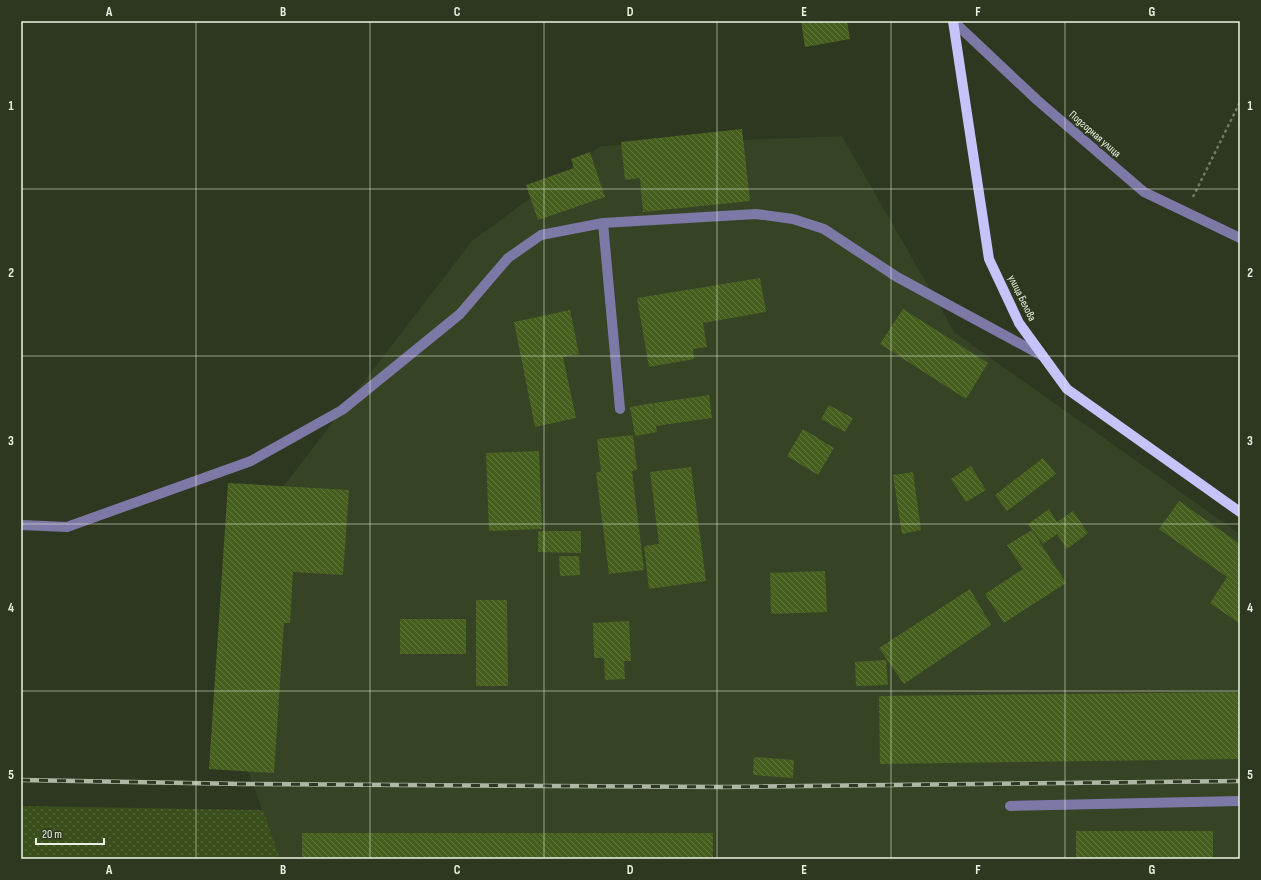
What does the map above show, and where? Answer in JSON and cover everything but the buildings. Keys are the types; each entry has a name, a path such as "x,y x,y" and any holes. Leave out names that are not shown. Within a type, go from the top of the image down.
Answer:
{"main road":[{"name":"улица Белова","path":"953,21 989,259 1019,323 1067,389 1240,512"}],"street":[{"name":"Подгорная улица","path":"953,21 1037,100 1144,192 1240,238"},
{"path":"21,525 67,527 251,461 342,410 460,314 508,258 540,235 603,223 756,214 793,219 824,229 897,277 1043,356"},
{"path":"603,223 620,409"},
{"path":"1010,806 1240,801"}],"path":[{"path":"1185,212 1240,102"}],"shaded area":[{"path":"842,136 955,333 1240,534 1240,859 280,859 241,751 283,487 472,241 601,146"},
{"path":"21,806 263,810 280,859 21,859"}],"railway":[{"path":"21,780 243,784 726,787 1240,781"}]}
